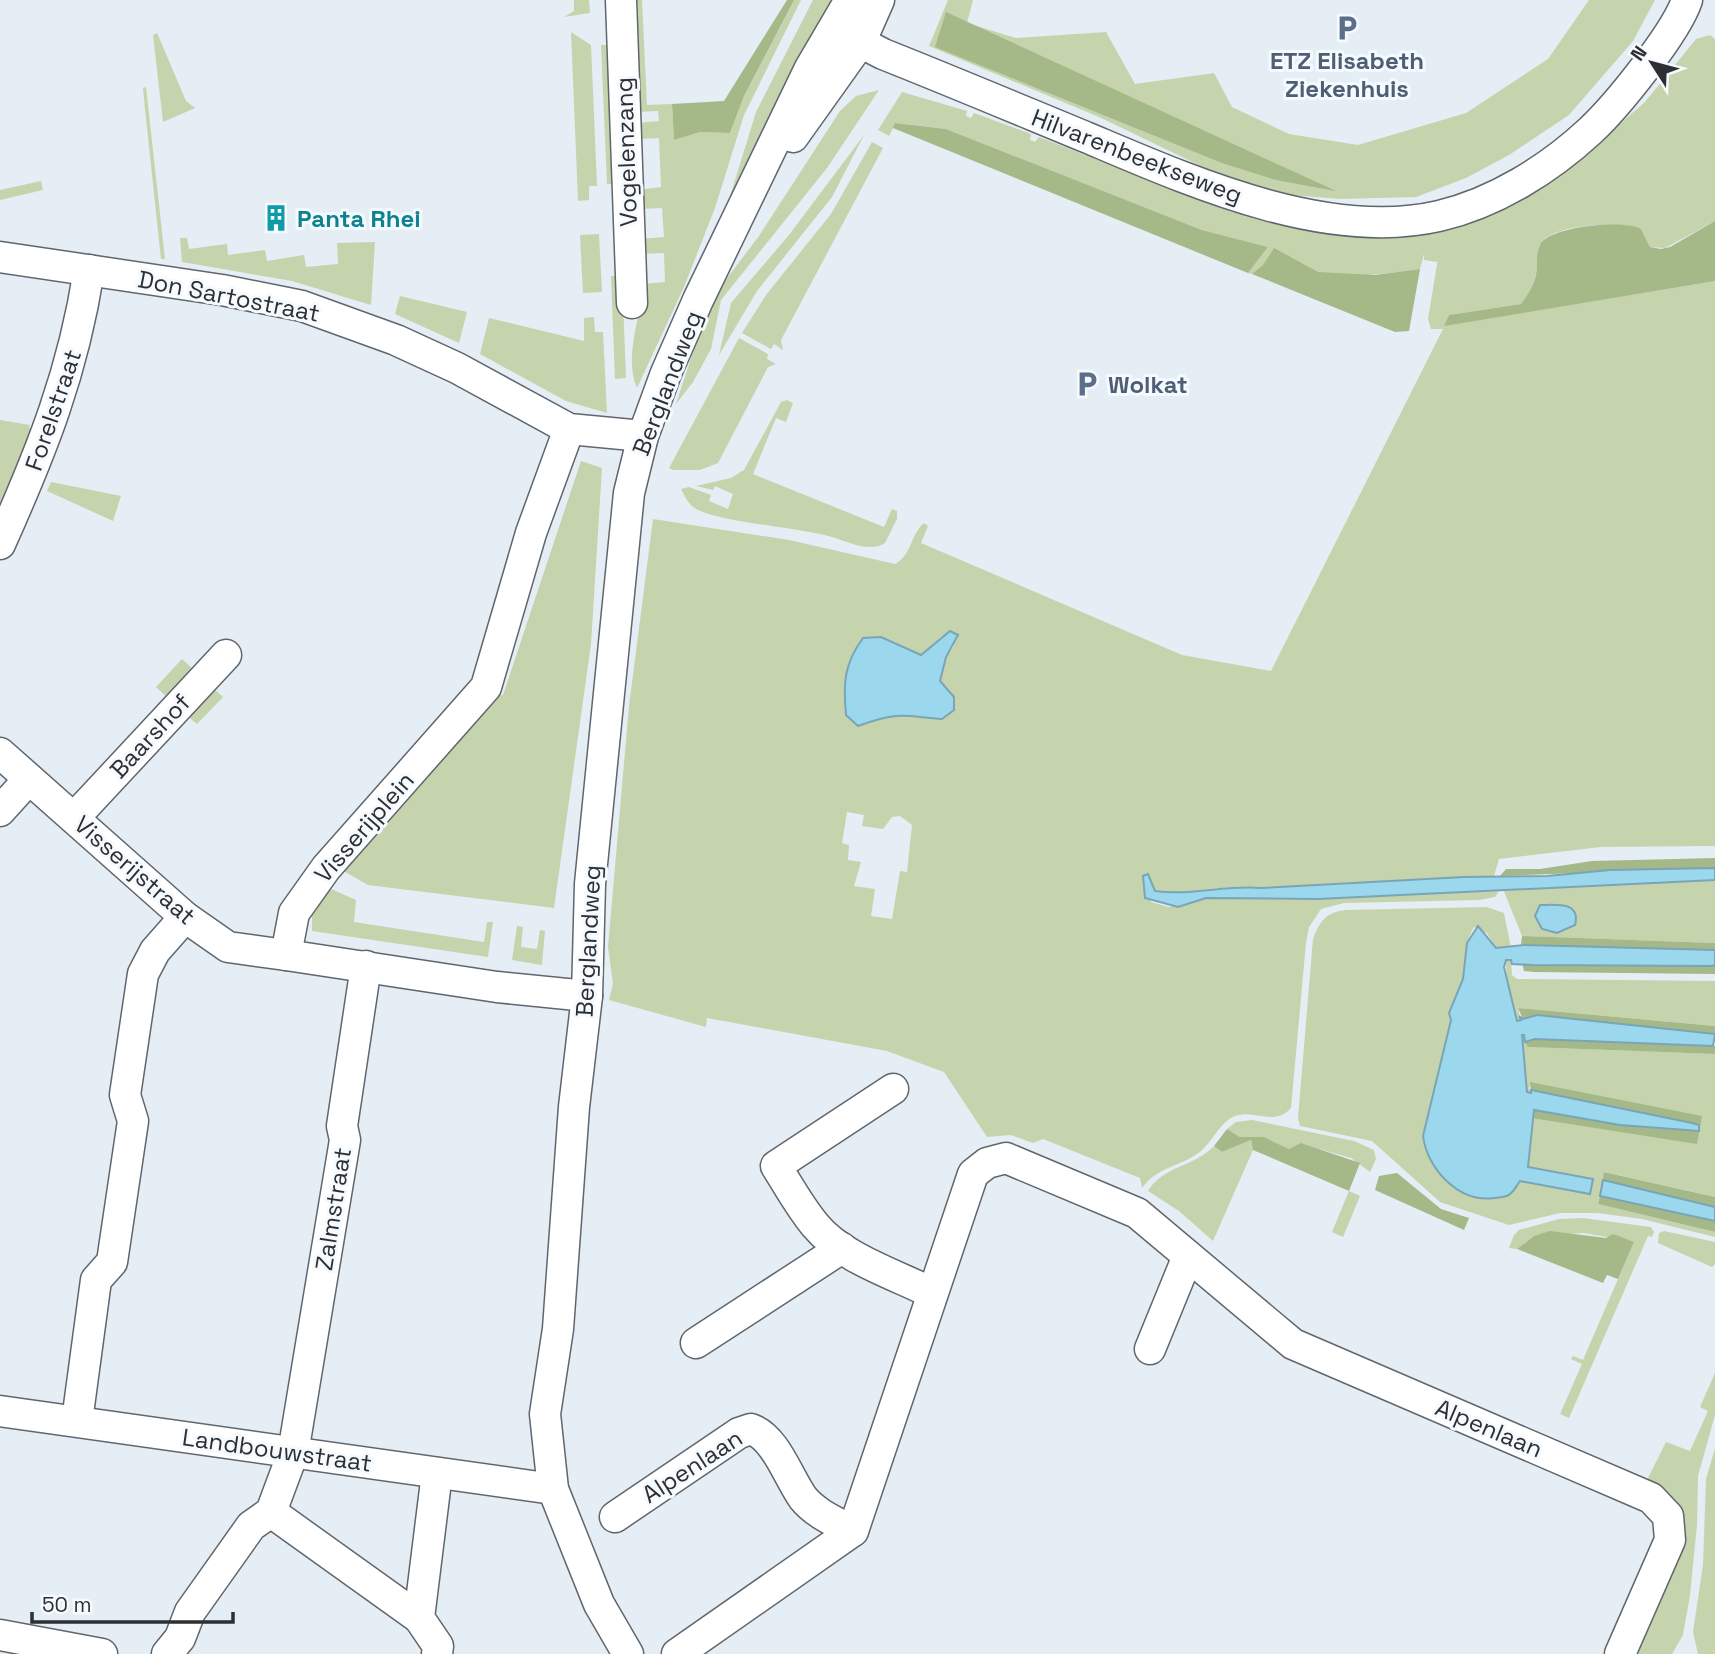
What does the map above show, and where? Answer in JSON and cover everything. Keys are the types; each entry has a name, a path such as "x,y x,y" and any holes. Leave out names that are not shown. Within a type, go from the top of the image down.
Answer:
{"street":[{"name":"Vogelenzang","path":"621,0 632,303"},
{"path":"849,0 859,42"},
{"path":"859,42 879,0"},
{"name":"Hilvarenbeekseweg","path":"859,42 1209,188 1294,212 1375,221 1439,216 1507,191 1570,150 1614,108 1687,0"},
{"name":"Berglandweg","path":"628,1654 599,1604 554,1489 545,1414 558,1328 574,1107 587,996 590,884 629,494 643,436 666,373 730,230 859,42"},
{"name":"Don Sartostraat","path":"0,257 302,306 433,357 569,429 643,436"},
{"name":"Forelstraat","path":"0,544 38,459 66,382 89,270"},
{"name":"Visserijplein","path":"286,955 293,913 326,868 486,687 531,533 569,429"},
{"name":"Baarshof","path":"74,818 226,654"},
{"name":"Visserijstraat","path":"0,753 185,917 228,947 286,955"},
{"path":"0,811 29,779"},
{"path":"77,1421 96,1280 112,1262 133,1121 125,1095 143,974 155,951 185,917"},
{"path":"286,955 497,987 587,996"},
{"name":"Zalmstraat","path":"271,1512 293,1453 345,1140 342,1126 366,966"},
{"path":"893,1089 776,1166 814,1225 842,1248 932,1293"},
{"name":"Alpenlaan","path":"615,1517 739,1433 751,1429 764,1435 804,1499 818,1512 853,1531 973,1174 987,1163 1006,1158 1137,1213 1293,1345 1651,1498 1668,1516 1670,1540 1620,1654"},
{"path":"696,1343 842,1248"},
{"path":"1150,1349 1188,1256"},
{"name":"Landbouwstraat","path":"0,1410 554,1489"},
{"path":"419,1618 437,1474"},
{"path":"167,1654 180,1638 190,1612 251,1526 271,1512 419,1618 438,1646 437,1654"},
{"path":"677,1654 853,1531"},
{"path":"0,1635 102,1654"}],"green space":[{"path":"574,0 589,0 590,13 564,17 574,11"},
{"path":"629,0 642,0 647,105 672,104 674,140 700,132 730,133 744,96 794,0 801,0 744,115 715,208 684,287 637,388 633,376 632,350 642,284 665,282 664,253 642,254 640,239 664,237 662,208 640,209 638,190 661,187 659,138 637,139 636,123 659,121 658,111 636,112"},
{"path":"787,0 794,0 744,96 730,133 700,132 674,140 672,104 724,101"},
{"path":"813,0 833,0 723,219 756,112"},
{"path":"948,0 973,0 967,23 1016,38 1106,32 1135,84 1214,73 1232,107 1289,134 1358,145 1466,113 1548,59 1589,0 1655,0 1633,41 1569,115 1509,155 1466,178 1416,197 1341,199 1277,194 1230,180 1099,117 929,46"},
{"path":"946,12 1336,191 1276,180 1222,163 935,47"},
{"path":"571,32 591,45 597,186 589,186 589,200 578,201"},
{"path":"157,33 186,101 195,108 163,122 153,35"},
{"path":"1710,35 1715,39 1715,221 1665,248 1650,247 1641,229 1619,225 1589,226 1559,232 1541,243 1535,279 1521,304 1449,315 1445,325 1715,281 1715,846 1601,847 1499,859 1494,876 1219,888 1175,895 1155,891 1148,874 1151,902 1169,907 1206,898 1318,899 1497,888 1498,893 1495,897 1479,900 1344,903 1321,909 1309,927 1306,943 1291,1108 1285,1114 1271,1117 1250,1114 1235,1116 1221,1127 1201,1151 1155,1175 1142,1188 1140,1178 1043,1139 1033,1143 1011,1135 987,1137 944,1072 887,1051 707,1018 706,1027 609,1000 613,984 608,947 629,706 653,519 789,540 895,564 905,555 924,523 928,526 921,543 1182,655 1271,671 1443,329 1431,329 1428,319 1438,258 1437,262 1424,260 1424,254 1420,269 1337,275 1307,269 1274,249 1263,266 1252,274 1248,273 1268,247 1202,230 946,129 896,123 889,136 878,130 902,92 967,111 966,116 971,118 974,113 1031,134 1030,140 1035,142 1039,137 1231,212 1299,226 1385,227 1590,149 1645,102 1696,39","holes":["942,636 954,646 946,657 940,681 954,697 914,717 893,714 858,726 892,641 921,655","847,812 864,815 862,826 883,829 892,817 900,816 912,825 907,872 900,871 892,919 871,916 875,889 854,886 861,862 848,860 849,845 842,843"]},
{"path":"601,45 612,45 618,184 607,184"},
{"path":"146,87 165,259 161,259 143,88"},
{"path":"879,90 827,168 721,300 711,349 693,382 676,404 696,343 718,290 759,236 840,111 856,96"},
{"path":"895,123 946,129 1202,230 1268,247 1248,273 893,128"},
{"path":"864,135 832,197 757,291 719,355 731,303 789,235"},
{"path":"872,142 883,148 781,340 783,350 774,344 771,349 742,333 766,295 831,214"},
{"path":"41,181 43,190 0,200 0,190"},
{"path":"1715,221 1715,281 1444,326 1449,315 1521,304 1535,279 1541,243 1559,232 1590,226 1633,226 1641,229 1650,247 1661,249 1670,247"},
{"path":"599,234 602,292 583,293 580,235"},
{"path":"180,238 187,238 189,249 227,244 228,255 265,250 267,261 304,255 306,267 338,264 337,243 375,242 371,305 292,281 182,262"},
{"path":"1274,248 1318,272 1375,275 1420,269 1409,331 1395,332 1252,274 1263,265"},
{"path":"611,276 622,276 626,378 615,379"},
{"path":"400,296 467,312 459,343 395,314"},
{"path":"594,317 595,332 603,332 607,413 566,401 480,354 489,318 584,341 584,318"},
{"path":"739,338 768,354 767,359 776,364 768,367 718,463 700,470 669,468"},
{"path":"787,400 793,403 786,422 776,418 753,474 884,527 892,509 897,511 897,519 885,543 873,547 862,546 805,531 720,517 693,507 688,501 681,489 689,487 711,495 709,501 728,509 733,494 715,486 713,490 696,486 731,478 744,470 781,402"},
{"path":"0,420 30,425 29,428 33,429 0,523"},
{"path":"581,461 602,468 591,644 554,908 368,885 340,869 492,703 494,696 503,695"},
{"path":"51,482 121,496 113,521 47,491"},
{"path":"182,659 194,670 168,698 156,687"},
{"path":"211,686 223,697 197,724 185,714"},
{"path":"1715,858 1715,868 1500,876 1506,869 1540,869 1592,861"},
{"path":"1715,880 1715,943 1522,936 1503,889","holes":["1540,905 1561,905 1542,929 1535,916"]},
{"path":"329,888 356,900 354,922 484,942 487,922 493,922 488,957 312,931 312,910"},
{"path":"1487,907 1504,913 1511,948 1496,948 1487,933 1474,927 1467,948 1464,975 1451,1010 1451,1020 1423,1136 1431,1158 1458,1181 1490,1199 1520,1181 1590,1193 1592,1179 1527,1167 1531,1118 1697,1143 1701,1116 1529,1087 1531,1093 1527,1092 1522,1035 1525,1035 1528,1047 1715,1054 1715,1197 1605,1172 1598,1204 1715,1232 1715,1237 1642,1219 1597,1213 1560,1213 1509,1225 1440,1202 1372,1141 1300,1126 1298,1118 1313,939 1322,922 1329,915 1346,910"},
{"path":"517,926 523,927 521,947 537,949 540,930 545,931 542,965 512,960"},
{"path":"1522,936 1715,943 1715,950 1530,946 1521,945"},
{"path":"1506,960 1511,960 1512,975 1517,979 1715,981 1715,1026 1518,1008 1521,1021 1516,1021 1507,989"},
{"path":"1522,963 1715,965 1715,974 1534,972 1524,971"},
{"path":"1518,1008 1715,1026 1715,1034 1546,1016 1523,1019"},
{"path":"1528,1039 1715,1046 1715,1054 1528,1047 1525,1042"},
{"path":"1530,1082 1702,1116 1697,1144 1531,1118 1533,1110 1537,1109 1620,1125 1699,1131 1693,1123 1531,1090"},
{"path":"1252,1120 1354,1141 1374,1150 1376,1159 1370,1172 1351,1158 1302,1144 1289,1149 1268,1139 1240,1137 1227,1129 1236,1122"},
{"path":"1227,1129 1240,1137 1264,1137 1289,1149 1301,1143 1360,1163 1349,1191 1253,1150 1251,1140 1222,1152 1214,1146"},
{"path":"1251,1140 1253,1150 1213,1241 1179,1211 1148,1191 1162,1176 1214,1146 1222,1152"},
{"path":"1604,1172 1715,1197 1715,1207 1613,1185 1603,1180"},
{"path":"1397,1173 1441,1209 1469,1218 1464,1230 1375,1190 1379,1176"},
{"path":"1349,1191 1360,1196 1343,1237 1332,1232"},
{"path":"1600,1196 1715,1221 1715,1232 1598,1204"},
{"path":"1583,1218 1651,1227 1654,1232 1652,1237 1648,1236 1569,1418 1560,1414 1582,1364 1571,1359 1573,1356 1583,1360 1634,1242 1584,1233 1534,1236 1517,1249 1509,1248 1519,1230 1559,1219"},
{"path":"1550,1231 1606,1238 1613,1234 1634,1242 1618,1279 1607,1275 1603,1283 1517,1249 1534,1236"},
{"path":"1664,1231 1715,1242 1715,1264 1712,1267 1658,1243 1659,1233"},
{"path":"1715,1373 1715,1415 1698,1476 1697,1525 1683,1635 1672,1654 1635,1654 1677,1558 1645,1484 1666,1442 1690,1451 1708,1411 1700,1407"},
{"path":"1715,1448 1715,1654 1698,1654 1693,1632 1703,1565 1706,1479"}],"water":[{"path":"950,631 958,635 946,657 940,681 954,697 954,710 942,719 892,716 858,726 846,715 846,674 852,656 863,638 881,637 921,655"},
{"path":"1715,868 1715,880 1318,899 1206,898 1178,907 1145,898 1143,876 1148,874 1155,891 1181,892 1464,877 1547,876 1610,870"},
{"path":"1540,905 1571,908 1576,917 1575,925 1557,933 1542,929 1535,916"},
{"path":"1478,926 1496,948 1524,945 1715,950 1715,965 1712,966 1533,965 1512,964 1511,960 1506,960 1504,967 1517,1021 1521,1020 1519,1016 1523,1019 1537,1015 1715,1034 1713,1046 1535,1039 1525,1042 1522,1035 1527,1092 1531,1093 1531,1090 1692,1123 1699,1125 1699,1131 1620,1125 1534,1110 1528,1167 1593,1179 1590,1194 1520,1181 1507,1196 1481,1198 1457,1189 1447,1181 1431,1160 1423,1136 1451,1020 1449,1013 1463,979 1467,943"},
{"path":"1603,1180 1715,1207 1715,1221 1600,1196"}],"place":[{"name":"ETZ Elisabeth Ziekenhuis","path":"1347,28"},
{"name":"Panta Rhei","path":"276,218"},
{"name":"Wolkat","path":"1087,384"}]}
